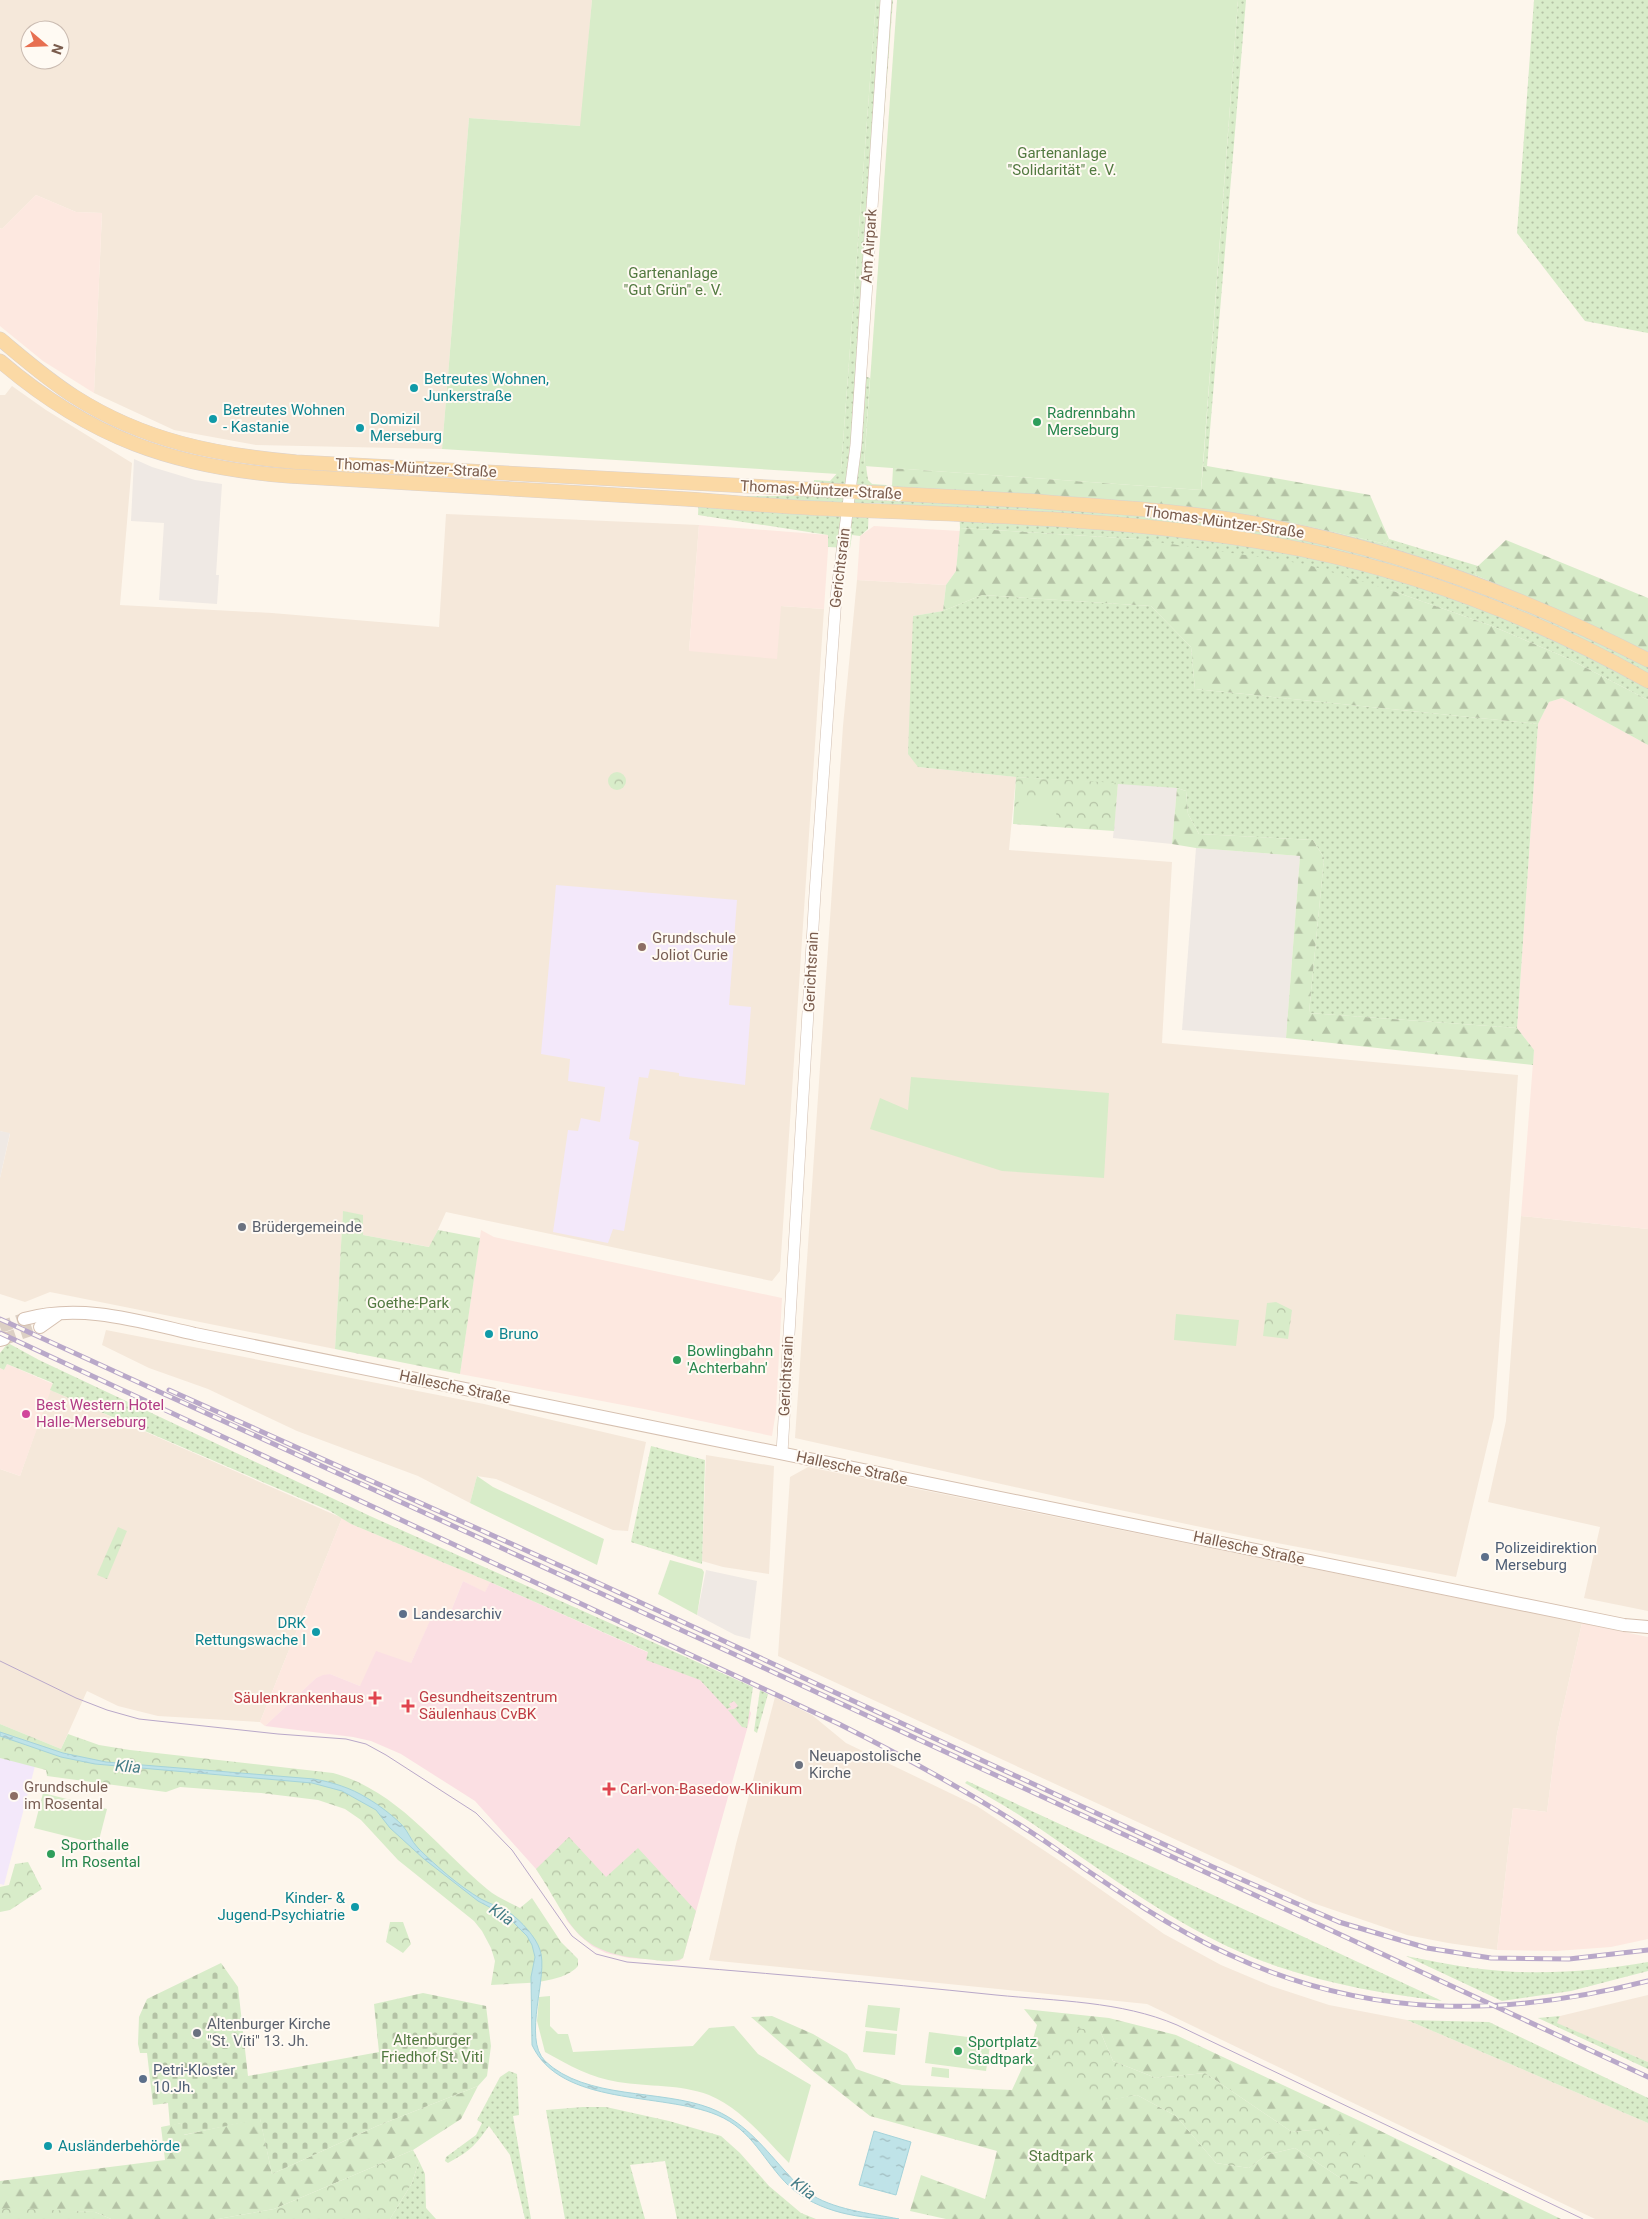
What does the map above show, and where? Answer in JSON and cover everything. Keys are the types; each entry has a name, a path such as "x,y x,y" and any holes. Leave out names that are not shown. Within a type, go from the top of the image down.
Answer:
{"main road":[{"name":"Thomas-Müntzer-Straße","path":"0,339 75,397 118,420 167,440 225,454 296,462 1144,509 1224,519 1301,532 1420,564 1488,588 1585,629 1648,660"},
{"name":"Thomas-Müntzer-Straße","path":"0,361 27,385 65,410 120,439 160,455 233,471 289,476 1143,527 1245,540 1307,551 1429,584 1489,606 1594,652 1648,681"},
{"name":"Hallesche Straße","path":"24,1319 39,1315 87,1312 108,1315 1624,1625 1648,1627"},
{"path":"40,1327 56,1315"}],"street":[{"name":"Am Airpark","path":"850,492 856,445 886,0"},
{"name":"Gerichtsrain","path":"782,1453 815,893 836,597 850,492"}],"shaded area":[{"path":"0,0 592,0 581,126 469,118 442,449 256,445 174,430 94,393 102,213 76,212 36,195 2,229 0,228"},
{"path":"36,195 76,212 102,213 94,393 43,361 0,326 0,228 2,229"},
{"path":"12,386 46,410 132,463 120,605 272,613 439,627 446,514 699,525 689,651 781,606 824,609 780,1271 772,1281 446,1212 430,1247 363,1235 343,1212 335,1349 50,1292 25,1302 0,1294 0,1178 10,1134 0,1131 0,395 5,395"},
{"path":"134,459 152,467 195,480 222,484 216,575 219,575 217,604 159,600 164,523 131,521"},
{"path":"699,525 829,535 824,609 781,606 777,659 689,651"},
{"path":"874,526 960,531 956,571 946,585 857,580 860,536"},
{"path":"857,580 946,585 943,611 913,616 918,767 1016,777 1009,850 1172,862 1162,1043 1518,1075 1494,1417 1456,1577 1277,1543 1096,1505 795,1438 843,726"},
{"path":"1562,698 1648,745 1648,1229 1521,1216 1534,1050 1517,1028 1538,724 1549,702"},
{"path":"1118,783 1177,788 1172,844 1113,838"},
{"path":"1196,848 1300,856 1286,1038 1182,1030"},
{"name":"Grundschule Joliot Curie","path":"556,885 737,900 729,1005 751,1007 745,1085 679,1076 679,1073 650,1069 648,1078 639,1077 629,1139 639,1142 624,1231 613,1229 608,1243 553,1232 568,1130 578,1131 581,1118 600,1122 605,1087 568,1081 570,1059 541,1054"},
{"path":"0,1131 10,1133 0,1178"},
{"path":"1521,1216 1648,1229 1648,1611 1584,1598 1600,1527 1488,1502 1506,1421"},
{"path":"481,1230 494,1237 782,1298 776,1411 772,1436 644,1409 460,1374"},
{"path":"106,1330 484,1404 646,1442 628,1531 613,1530 496,1479 477,1476 470,1503 418,1476 297,1431 208,1389 149,1368 102,1345"},
{"path":"7,1364 53,1384 20,1476 0,1469 0,1368 4,1370"},
{"path":"50,1390 342,1518 260,1722 158,1716 118,1706 87,1691 61,1749 0,1724 0,1469 20,1476"},
{"path":"706,1455 774,1466 769,1574 723,1567 702,1561"},
{"path":"808,1467 1582,1623 1557,1734 1547,1812 1513,1808 1497,1950 1407,1935 1313,1903 778,1656 790,1477"},
{"path":"342,1518 351,1524 490,1582 485,1593 463,1581 447,1621 432,1617 411,1663 360,1686 330,1674 316,1678 265,1726 260,1722"},
{"path":"706,1570 757,1581 750,1639 735,1635 697,1615"},
{"name":"Carl-von-Basedow-Klinikum","path":"463,1581 485,1592 490,1582 741,1694 751,1713 749,1722 683,1958 679,1961 629,1958 606,1953 592,1946 567,1921 561,1907 536,1869 475,1801 401,1754 371,1741 353,1737 265,1726 316,1678 323,1675 330,1674 360,1686 376,1651 411,1663 432,1616 447,1621"},
{"path":"1582,1623 1648,1637 1648,1939 1611,1947 1556,1951 1497,1950 1513,1808 1547,1812 1557,1734"},
{"path":"775,1697 812,1715 846,1743 977,1806 1063,1863 1164,1934 1221,1965 1271,1986 1329,2005 1407,2020 1648,2123 1648,2219 1595,2219 1147,2004 709,1960 736,1844"},
{"name":"Grundschule im Rosental","path":"0,1758 35,1766 4,1885 0,1884"},
{"path":"1648,1995 1648,2062 1556,2023 1560,2016"}],"green space":[{"name":"Gartenanlage \"Gut Grün\" e. V.","path":"592,0 876,0 841,469 838,474 442,449 469,118 580,126"},
{"path":"876,0 893,0 864,376 870,378 864,466 866,466 868,480 872,484 1122,501 1207,510 1293,523 1386,544 1389,539 1478,566 1475,575 1570,615 1648,652 1648,700 1567,658 1492,626 1393,591 1137,539 960,528 959,508 869,503 868,529 860,536 852,535 850,548 828,547 828,535 698,515 699,496 812,496 814,480 830,481 841,469"},
{"name":"Gartenanlage \"Solidarität\" e. V.","path":"897,0 1238,0 1201,490 864,466"},
{"path":"1238,0 1246,0 1207,466 1203,467"},
{"path":"1534,0 1648,0 1648,333 1585,321 1517,233"},
{"path":"1207,466 1370,495 1389,539 1386,544 1293,523 1207,510 892,486 893,468 1201,490 1203,467"},
{"path":"960,528 1137,539 1305,564 1393,591 1492,626 1567,658 1648,700 1648,745 1562,698 1549,702 1538,724 1195,689 1191,647 1151,606 982,595 943,611 946,585 956,571"},
{"path":"1506,540 1648,598 1648,652 1570,615 1475,575 1478,566"},
{"path":"982,595 1151,606 1191,647 1195,689 1538,724 1517,1028 1309,1013 1324,858 1313,840 1199,834 1188,814 1186,791 1177,788 1016,777 918,767 908,754 913,616 943,611"},
{"path":"613,772 621,772 626,777 624,788 613,790 608,785 608,777"},
{"path":"1016,777 1118,783 1114,831 1013,824"},
{"path":"1177,788 1186,791 1188,814 1199,834 1313,840 1324,858 1309,1013 1517,1028 1534,1050 1533,1065 1286,1038 1300,856 1196,848 1172,844"},
{"path":"1019,796 1058,800 1055,824 1017,820"},
{"path":"911,1077 1109,1093 1104,1178 1002,1171 870,1129 880,1098 908,1110"},
{"name":"Goethe-Park","path":"343,1211 363,1215 363,1235 429,1247 438,1230 480,1238 460,1374 335,1349"},
{"path":"1276,1302 1292,1310 1288,1339 1263,1336 1267,1303"},
{"path":"1176,1314 1239,1320 1236,1346 1174,1340"},
{"path":"8,1343 39,1360 370,1516 753,1687 747,1728 742,1727 728,1710 738,1706 734,1701 729,1704 731,1707 727,1709 700,1680 646,1660 648,1652 490,1582 351,1524 330,1511 50,1390 53,1383 7,1364 4,1370 0,1368 0,1353"},
{"path":"651,1446 705,1460 702,1564 631,1542"},
{"path":"477,1476 493,1487 604,1539 597,1565 470,1503"},
{"path":"118,1527 127,1531 107,1579 97,1575"},
{"path":"670,1560 702,1569 704,1572 697,1615 658,1594"},
{"path":"760,1690 768,1694 757,1733 754,1731"},
{"path":"0,1724 61,1749 68,1734 99,1745 333,1773 356,1781 397,1806 494,1894 520,1908 532,1898 561,1942 578,1959 578,1966 561,1977 550,1980 491,1985 495,1961 491,1948 474,1921 398,1860 361,1820 345,1809 318,1800 261,1793 180,1787 166,1792 47,1776 46,1770 0,1758"},
{"path":"967,1781 1442,2001 1339,1984 1279,1967 1245,1954 1181,1922 1150,1903 1022,1817 965,1783"},
{"path":"43,1793 107,1809 98,1844 34,1828"},
{"path":"569,1837 606,1877 638,1848 696,1911 683,1958 675,1961 665,1961 621,1956 603,1950 588,1942 577,1932 536,1869"},
{"path":"28,1862 42,1889 10,1910 0,1912 0,1887 9,1885 15,1864"},
{"path":"390,1922 403,1922 411,1944 403,1953 386,1942"},
{"path":"1406,1956 1473,1968 1517,1972 1561,1972 1648,1962 1648,1971 1571,1991 1502,2001"},
{"name":"Altenburger Friedhof St. Viti","path":"221,1963 238,1987 248,2076 379,2052 374,2004 423,1993 486,2006 491,2046 487,2076 478,2086 377,2126 272,2174 260,2119 183,2135 181,2123 170,2126 168,2103 153,2105 147,2053 140,2053 138,2044 139,2017 147,1999"},
{"path":"550,1996 550,2026 558,2034 568,2034 573,2052 693,2046 709,2028 734,2026 758,2054 811,2085 789,2163 742,2116 709,2095 687,2089 629,2084 608,2080 562,2062 545,2052 537,2021 539,1997"},
{"path":"868,2005 900,2008 897,2031 865,2027"},
{"name":"Stadtpark","path":"1024,2009 1109,2018 1176,2035 1362,2122 1561,2219 946,2219 910,2211 921,2175 985,2199 997,2151 870,2116 814,2072 751,2017 772,2016 813,2034 847,2054 856,2069 902,2085 1012,2090 1029,2053 1037,2025","holes":["1100,2031 1113,2061 1156,2078 1205,2073 1292,2132 1321,2129 1342,2179 1295,2148 1266,2155 1249,2168 1216,2163 1176,2116 1137,2095 1093,2102"]},
{"path":"1560,2016 1557,2023 1648,2062 1648,2069 1538,2018"},
{"path":"1407,2020 1489,2022 1648,2098 1648,2123"},
{"path":"1075,2028 1100,2031 1113,2061 1156,2078 1205,2073 1292,2132 1321,2129 1353,2138 1378,2176 1376,2186 1342,2179 1295,2148 1266,2155 1249,2168 1216,2163 1176,2116 1137,2095 1093,2103 1053,2066 1046,2046"},
{"path":"866,2031 897,2034 895,2055 863,2052"},
{"name":"Sportplatz Stadtpark","path":"929,2032 991,2040 986,2071 925,2063"},
{"path":"932,2067 949,2069 949,2078 931,2076"},
{"path":"509,2071 517,2074 519,2115 513,2116 531,2219 525,2219 510,2155 489,2126 476,2143 462,2155 448,2163 445,2161 446,2157 476,2135 482,2123 477,2120 500,2077"},
{"path":"478,2086 461,2119 413,2150 274,2209 218,2219 111,2219 95,2212 0,2210 0,2181 165,2160 161,2127 181,2123 184,2135 260,2118 272,2174 377,2126"},
{"path":"606,2107 669,2121 721,2136 740,2153 769,2186 801,2213 816,2219 677,2219 665,2161 630,2165 645,2219 565,2219 546,2110"},
{"path":"413,2150 419,2161 412,2183 390,2219 218,2219 274,2209"},
{"path":"419,2161 425,2174 426,2208 436,2219 390,2219 412,2183"},
{"path":"5,2208 95,2212 111,2219 0,2219 0,2210"}],"water":[{"name":"Klia","path":"0,1732 63,1753 106,1762 314,1779 341,1786 361,1794 398,1821 413,1842 432,1862 464,1888 481,1899 510,1913 532,1935 540,1950 542,1961 536,2037 539,2051 545,2061 562,2073 581,2082 602,2088 690,2102 722,2113 751,2134 798,2185 817,2198 851,2210 899,2219 855,2216 814,2203 789,2186 749,2137 729,2121 717,2115 694,2108 615,2095 589,2088 565,2079 546,2065 532,2045 531,1977 535,1957 527,1936 508,1917 478,1901 424,1859 390,1828 376,1810 342,1791 312,1783 95,1764 61,1757 0,1736"},
{"path":"874,2131 911,2142 896,2195 859,2185"}],"tunnel":[{"path":"0,1327 24,1319"},
{"path":"4,1339 40,1327"}],"tram line":[{"path":"0,1661 76,1698 107,1710 139,1719 278,1734 346,1739 366,1744 476,1813 512,1850 572,1936 596,1954 627,1962 1088,2003 1134,2011 1177,2025 1583,2219"}],"railway":[{"path":"0,1319 749,1661 1648,2077"},
{"path":"0,1333 839,1724 917,1765 994,1809 1156,1916 1228,1954 1280,1975 1332,1991 1383,2001 1435,2006 1488,2006 1540,2002 1648,1981"},
{"path":"169,1390 583,1576 1213,1867 1339,1922 1427,1948 1491,1958 1569,1959 1648,1950"}],"place":[{"name":"Betreutes Wohnen, Junkerstraße","path":"414,388"},
{"name":"Betreutes Wohnen - Kastanie","path":"213,419"},
{"name":"Radrennbahn Merseburg","path":"1037,422"},
{"name":"Domizil Merseburg","path":"360,428"},
{"name":"Grundschule Joliot Curie","path":"642,947"},
{"name":"Brüdergemeinde","path":"242,1227"},
{"name":"Bruno","path":"489,1334"},
{"name":"Bowlingbahn 'Achterbahn'","path":"677,1360"},
{"name":"Best Western Hotel Halle-Merseburg","path":"26,1414"},
{"name":"Polizeidirektion Merseburg","path":"1485,1557"},
{"name":"Landesarchiv","path":"403,1614"},
{"name":"DRK Rettungswache I","path":"316,1632"},
{"name":"Säulenkrankenhaus","path":"375,1698"},
{"name":"Gesundheitszentrum Säulenhaus CvBK","path":"408,1706"},
{"name":"Neuapostolische Kirche","path":"799,1765"},
{"name":"Carl-von-Basedow-Klinikum","path":"609,1789"},
{"name":"Grundschule im Rosental","path":"14,1796"},
{"name":"Sporthalle Im Rosental","path":"51,1854"},
{"name":"Kinder- & Jugend-Psychiatrie","path":"355,1907"},
{"name":"Altenburger Kirche \"St. Viti\" 13. Jh.","path":"197,2033"},
{"name":"Sportplatz Stadtpark","path":"958,2051"},
{"name":"Petri-Kloster 10.Jh.","path":"143,2079"},
{"name":"Ausländerbehörde","path":"48,2146"}]}
